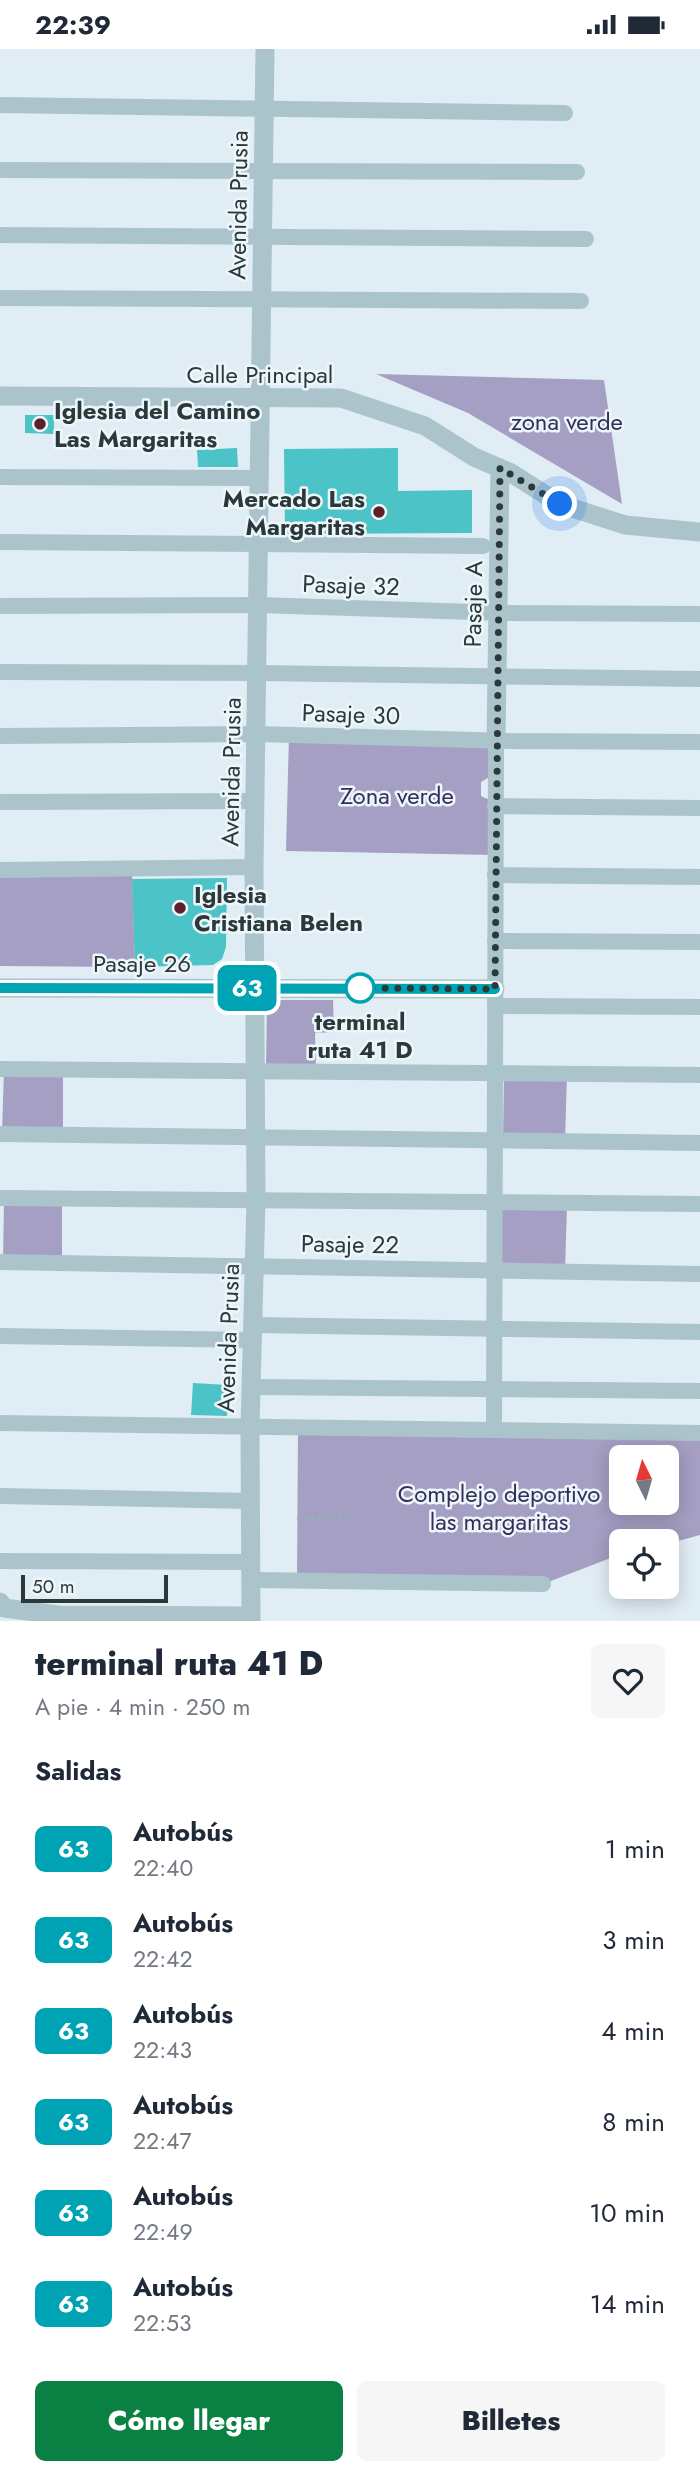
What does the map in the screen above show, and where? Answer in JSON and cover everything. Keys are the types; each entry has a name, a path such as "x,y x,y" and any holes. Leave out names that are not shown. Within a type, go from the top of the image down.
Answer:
{"street":[{"name":"Avenida Prusia","path":"251,1619 250,1427 256,1200 254,867 265,49"},
{"path":"0,105 565,113"},
{"path":"0,170 577,172"},
{"path":"0,235 586,239"},
{"path":"0,299 581,301"},
{"name":"Calle Principal","path":"0,396 341,398 425,426 474,457 500,468 560,504 625,525 700,532"},
{"name":"Pasaje A","path":"496,741 500,468"},
{"path":"0,477 258,478"},
{"path":"0,542 483,546"},
{"name":"Pasaje 32","path":"0,606 258,605 498,613 700,614"},
{"path":"0,672 700,679"},
{"name":"Pasaje 30","path":"0,736 257,734 496,741 700,742"},
{"path":"494,1430 496,741"},
{"path":"0,802 255,801"},
{"path":"495,806 700,808"},
{"path":"0,870 254,867"},
{"path":"495,875 700,877"},
{"path":"495,941 700,942"},
{"name":"Pasaje 26","path":"0,988 256,988 700,1007"},
{"path":"0,1069 700,1075"},
{"path":"0,1134 700,1143"},
{"path":"0,1198 700,1204"},
{"name":"Pasaje 22","path":"0,1262 700,1274"},
{"path":"0,1336 494,1328 700,1332"},
{"path":"252,1387 700,1391"},
{"path":"0,1423 700,1433"},
{"path":"0,1496 251,1501"},
{"path":"0,1561 543,1584"},
{"path":"0,1602 4,1608 58,1615 251,1619"}],"path":[{"path":"297,1518 348,1517"}],"green space":[{"name":"zona verde","path":"376,374 604,380 622,504 468,413"},
{"name":"Zona verde","path":"289,735 496,741 493,775 481,782 481,796 492,801 495,855 286,851"},
{"path":"132,869 135,967 0,966 0,870"},
{"path":"267,1000 333,1000 334,1032 315,1033 316,1071 266,1071"},
{"path":"4,1069 63,1069 63,1135 2,1134"},
{"path":"504,1073 567,1074 565,1141 503,1140"},
{"path":"4,1198 62,1198 62,1263 3,1262"},
{"path":"502,1202 567,1204 565,1272 500,1269"},
{"name":"Complejo deportivo las margaritas","path":"298,1430 700,1430 700,1535 679,1541 679,1529 609,1529 609,1559 543,1584 297,1581"}],"building":[{"name":"Iglesia del Camino Las Margaritas","path":"25,415 54,415 54,434 25,433"},
{"path":"237,448 238,467 198,467 197,450"},
{"name":"Mercado Las Margaritas","path":"398,448 398,491 472,490 472,533 285,534 284,449"},
{"name":"Iglesia Cristiana Belen","path":"227,878 226,947 222,959 213,965 135,967 132,879"},
{"path":"193,1383 228,1385 227,1416 191,1415"}],"bus line":[{"name":"63","path":"0,988 495,989"}],"place":[{"name":"Iglesia del Camino Las Margaritas","path":"40,424"},
{"name":"Mercado Las Margaritas","path":"379,512"},
{"name":"Iglesia Cristiana Belen","path":"180,908"},
{"name":"terminal ruta 41 D","path":"360,988"}],"route":[{"path":"360,988 495,989 500,468 560,504"}]}
